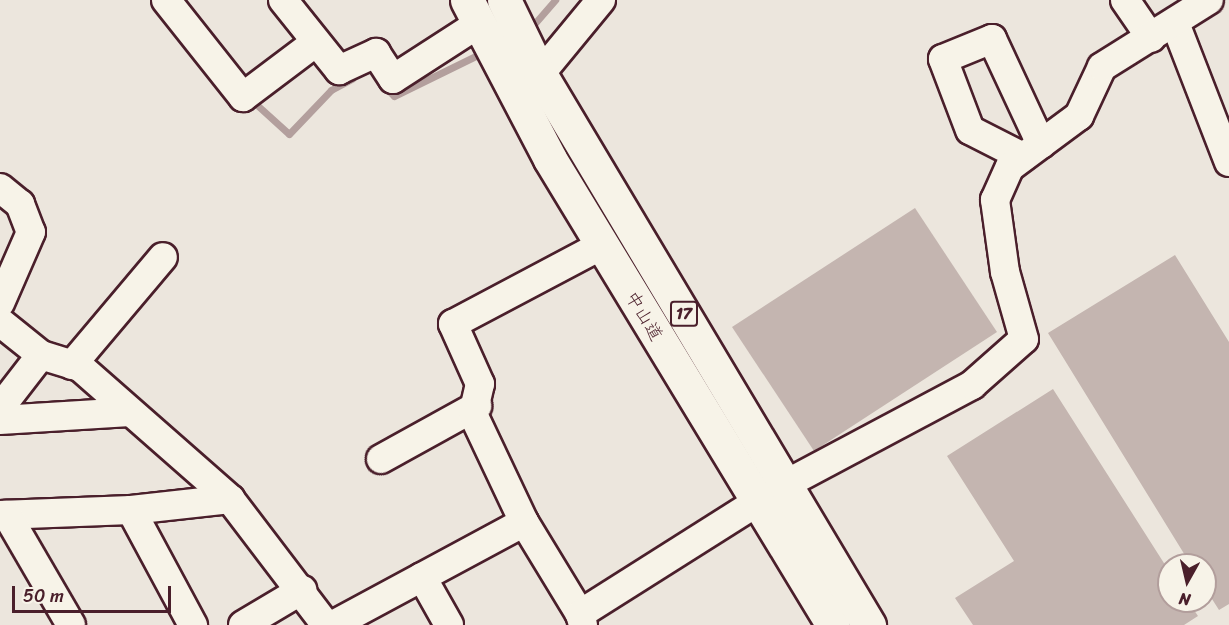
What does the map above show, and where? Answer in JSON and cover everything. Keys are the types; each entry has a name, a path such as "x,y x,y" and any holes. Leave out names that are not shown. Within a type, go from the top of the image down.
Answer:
{"highway":[{"name":"中山道","path":"504,0 540,74 869,625"},
{"name":"中山道","path":"473,12 602,245 833,625"}],"street":[{"path":"166,0 243,97 316,42"},
{"path":"283,0 339,70 376,53 393,79 473,12"},
{"path":"540,74 601,0"},
{"path":"1125,0 1151,38"},
{"path":"602,245 453,324 480,384 477,406 473,414 524,522 581,620 786,484 972,385 1024,339 1005,272 995,200 1010,167 1079,116 1102,67 1209,0"},
{"path":"1175,23 1229,162"},
{"path":"0,188 20,204 31,231 0,303"},
{"path":"72,364 163,256"},
{"path":"0,322 41,355 72,364 230,499 302,590 326,625"},
{"path":"0,408 41,355"},
{"path":"381,459 477,406"},
{"path":"0,420 130,412"},
{"path":"71,625 4,515 131,510 230,499"},
{"path":"131,510 193,625"},
{"path":"333,625 524,522"},
{"path":"422,577 449,625"},
{"path":"243,625 302,590"}],"building":[{"path":"915,208 997,332 814,451 732,327"},
{"path":"1175,255 1229,342 1229,604 1219,610 1217,607 1217,553 1184,553 1048,333"},
{"path":"1053,389 1158,553 1157,613 1196,613 1198,616 1184,625 973,625 955,598 1014,561 947,456"}],"waterway":[{"path":"529,30 555,0"},
{"path":"386,88 394,96 484,52"},
{"path":"257,105 289,134 331,90 352,79"}]}
